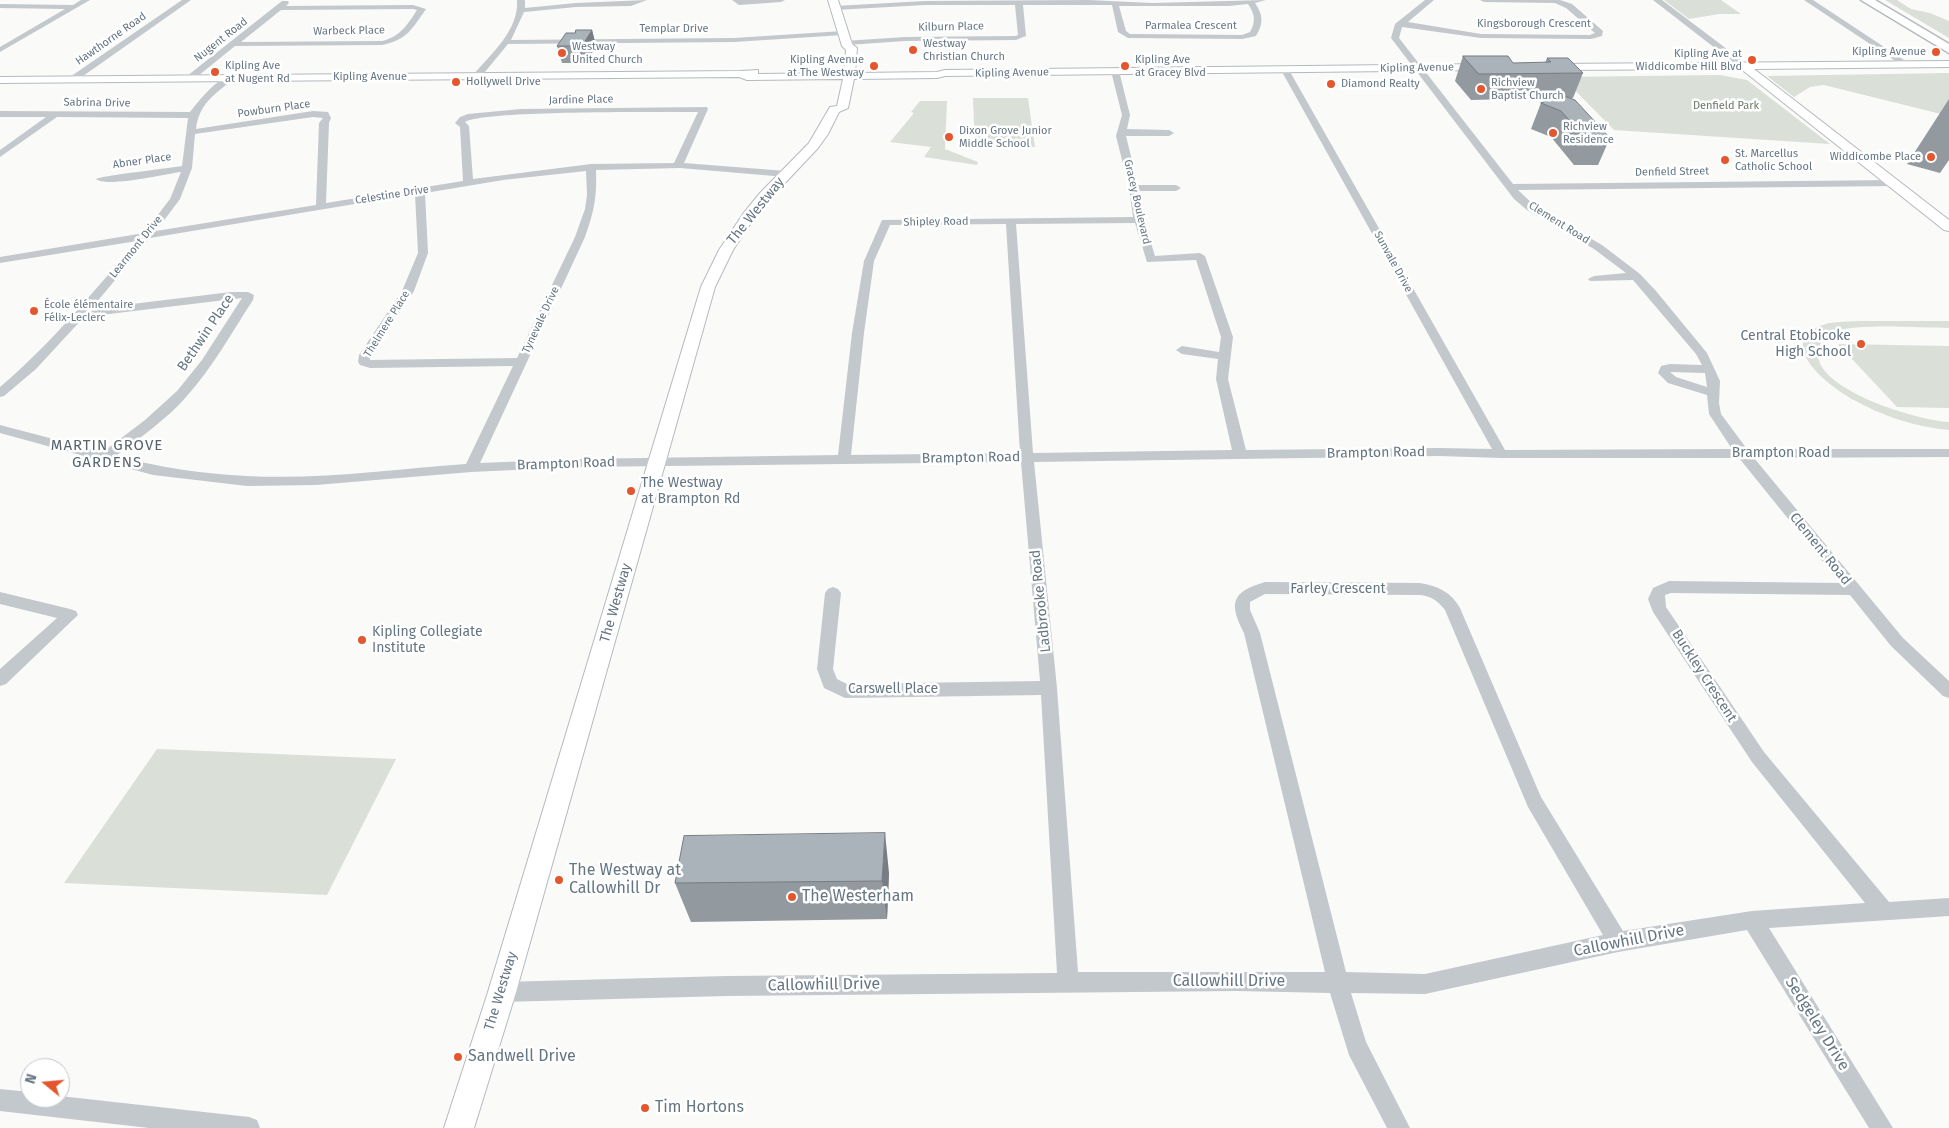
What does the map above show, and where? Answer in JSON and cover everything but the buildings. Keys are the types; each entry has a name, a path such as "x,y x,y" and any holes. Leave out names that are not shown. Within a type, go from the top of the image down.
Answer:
{"main road":[{"path":"1866,0 1949,49"},
{"name":"The Westway","path":"833,100 842,108 852,48 846,40 834,4"},
{"name":"The Westway","path":"459,1128 502,992 702,306 725,251 747,218 823,134 833,100 841,49 846,40"},
{"path":"1540,67 1949,64"},
{"name":"Kipling Avenue","path":"0,80 741,74 747,77 837,67 849,74 937,76 945,74 1115,71 1501,67"},
{"path":"1744,67 1949,227"}],"street":[{"path":"0,50 86,0"},
{"name":"Hawthorne Road","path":"73,79 187,0"},
{"name":"Nugent Road","path":"190,78 288,0"},
{"path":"477,76 506,42 523,10 521,0"},
{"path":"523,10 576,5 631,4 643,0"},
{"path":"736,0 739,3 780,0"},
{"path":"834,4 1019,3 1174,5 1262,0"},
{"path":"1401,23 1430,0"},
{"name":"Kingsborough Crescent","path":"1401,23 1434,30 1482,36 1591,37 1598,34 1599,31 1569,6 1556,2 1484,0"},
{"path":"1657,0 1744,67"},
{"path":"1808,0 1906,64"},
{"name":"Parmalea Crescent","path":"1115,4 1122,32 1128,36 1242,37 1253,34 1260,20 1250,1"},
{"name":"Kilburn Place","path":"846,40 1016,38 1022,36 1019,3"},
{"path":"0,6 75,6"},
{"name":"Warbeck Place","path":"235,44 382,43 394,41 402,36 422,9 413,7 278,8"},
{"name":"Clement Road","path":"1401,23 1396,32 1396,38 1518,197 1532,208 1598,247 1636,276 1701,353 1710,369 1714,382 1713,393 1716,414 1721,426 1897,642 1949,691"},
{"name":"Templar Drive","path":"506,42 846,40"},
{"name":"Sunvale Drive","path":"1285,70 1501,454"},
{"name":"Gracey Boulevard","path":"1115,71 1126,115 1121,132 1134,188 1139,220 1151,260 1200,256 1227,337 1222,379 1240,455"},
{"path":"193,115 206,97 229,78"},
{"name":"Jardine Place","path":"468,183 464,126 460,123 462,119 471,116 521,112 704,109 678,166"},
{"name":"Sabrina Drive","path":"0,114 193,115"},
{"path":"0,154 57,114"},
{"name":"Powburn Place","path":"192,132 313,114 325,114 327,118 324,123 321,207"},
{"name":"Learmont Drive","path":"0,393 47,352 175,199 187,168 193,115"},
{"path":"1121,132 1169,133"},
{"name":"Celestine Drive","path":"0,260 522,174 591,167 725,166 786,174"},
{"name":"Tynevale Drive","path":"471,468 585,224 592,195 591,167"},
{"name":"Abner Place","path":"101,179 121,178 187,168"},
{"name":"Denfield Street","path":"1510,186 1894,183"},
{"path":"1134,188 1176,188"},
{"name":"Thelmere Place","path":"420,191 423,253 408,291 366,355 364,362 370,364 521,362"},
{"name":"Shipley Road","path":"844,460 858,333 869,261 886,222 1139,220"},
{"name":"Ladbrooke Road","path":"1011,221 1027,458 1049,688 1068,982"},
{"path":"1594,279 1636,276"},
{"name":"Bethwin Place","path":"80,314 231,294 248,295 247,300 182,394 152,421 104,458"},
{"path":"1182,350 1224,356"},
{"path":"1710,369 1670,368 1665,369 1664,373 1672,380 1713,393"},
{"name":"Brampton Road","path":"0,429 104,458 183,475 247,481 316,480 471,468 656,462 1439,452 1501,454 1949,453"},
{"name":"Buckley Crescent","path":"1852,588 1673,587 1660,590 1656,594 1656,599 1659,608 1758,757 1884,910"},
{"name":"Farley Crescent","path":"1337,983 1252,633 1242,612 1242,600 1246,594 1265,588 1420,589 1430,590 1446,599 1458,622 1534,800 1618,942"},
{"name":"Carswell Place","path":"833,593 825,669 830,683 845,691 1049,688"},
{"path":"0,598 70,615 0,679"},
{"name":"Callowhill Drive","path":"502,992 726,986 1068,982 1238,981 1425,984 1618,942 1752,920 1949,907"},
{"name":"Sedgeley Drive","path":"1752,920 1882,1128"},
{"path":"1337,983 1357,1047 1399,1128"},
{"path":"0,1100 131,1121 249,1128"}],"green space":[{"path":"1664,0 1721,0 1741,14 1719,14 1689,19"},
{"path":"1885,0 1897,0 1911,9 1930,13 1949,21 1949,38"},
{"path":"1949,73 1949,116 1824,85 1810,87 1794,97 1767,76"},
{"name":"Denfield Park","path":"1720,75 1747,80 1830,144 1614,130 1562,77"},
{"path":"973,98 1028,98 1035,147 975,148"},
{"path":"920,101 947,101 945,149 978,162 977,165 924,157 931,147 890,142 914,113 911,112"},
{"path":"1858,321 1949,321 1949,328 1873,327 1844,329 1831,333 1826,337 1821,343 1818,352 1821,366 1833,379 1850,391 1871,401 1916,416 1949,422 1949,430 1900,420 1865,406 1833,387 1812,366 1805,355 1803,344 1807,334 1824,324"},
{"path":"1838,344 1949,346 1949,408 1897,407"},
{"path":"157,749 396,759 327,895 64,883"}],"place":[{"name":"Westway Christian Church","path":"913,50"},
{"name":"Kipling Avenue","path":"1936,52"},
{"name":"Westway United Church","path":"562,53"},
{"name":"Kipling Ave at Widdicombe Hill Blvd","path":"1752,60"},
{"name":"Kipling Avenue at The Westway","path":"874,66"},
{"name":"Kipling Ave at Gracey Blvd","path":"1125,66"},
{"name":"Kipling Ave at Nugent Rd","path":"215,72"},
{"name":"Hollywell Drive","path":"456,82"},
{"name":"Diamond Realty","path":"1331,84"},
{"name":"Richview Baptist Church","path":"1481,89"},
{"name":"Richview Residence","path":"1553,133"},
{"name":"Dixon Grove Junior Middle School","path":"949,137"},
{"name":"Widdicombe Place","path":"1931,157"},
{"name":"St. Marcellus Catholic School","path":"1725,160"},
{"name":"École élémentaire Félix-Leclerc","path":"34,311"},
{"name":"Central Etobicoke High School","path":"1861,344"},
{"name":"The Westway at Brampton Rd","path":"631,491"},
{"name":"Kipling Collegiate Institute","path":"362,640"},
{"name":"The Westway at Callowhill Dr","path":"559,880"},
{"name":"The Westerham","path":"792,897"},
{"name":"Sandwell Drive","path":"458,1057"},
{"name":"Tim Hortons","path":"645,1108"}],"district":[{"name":"MARTIN GROVE GARDENS","path":"107,454"}]}
